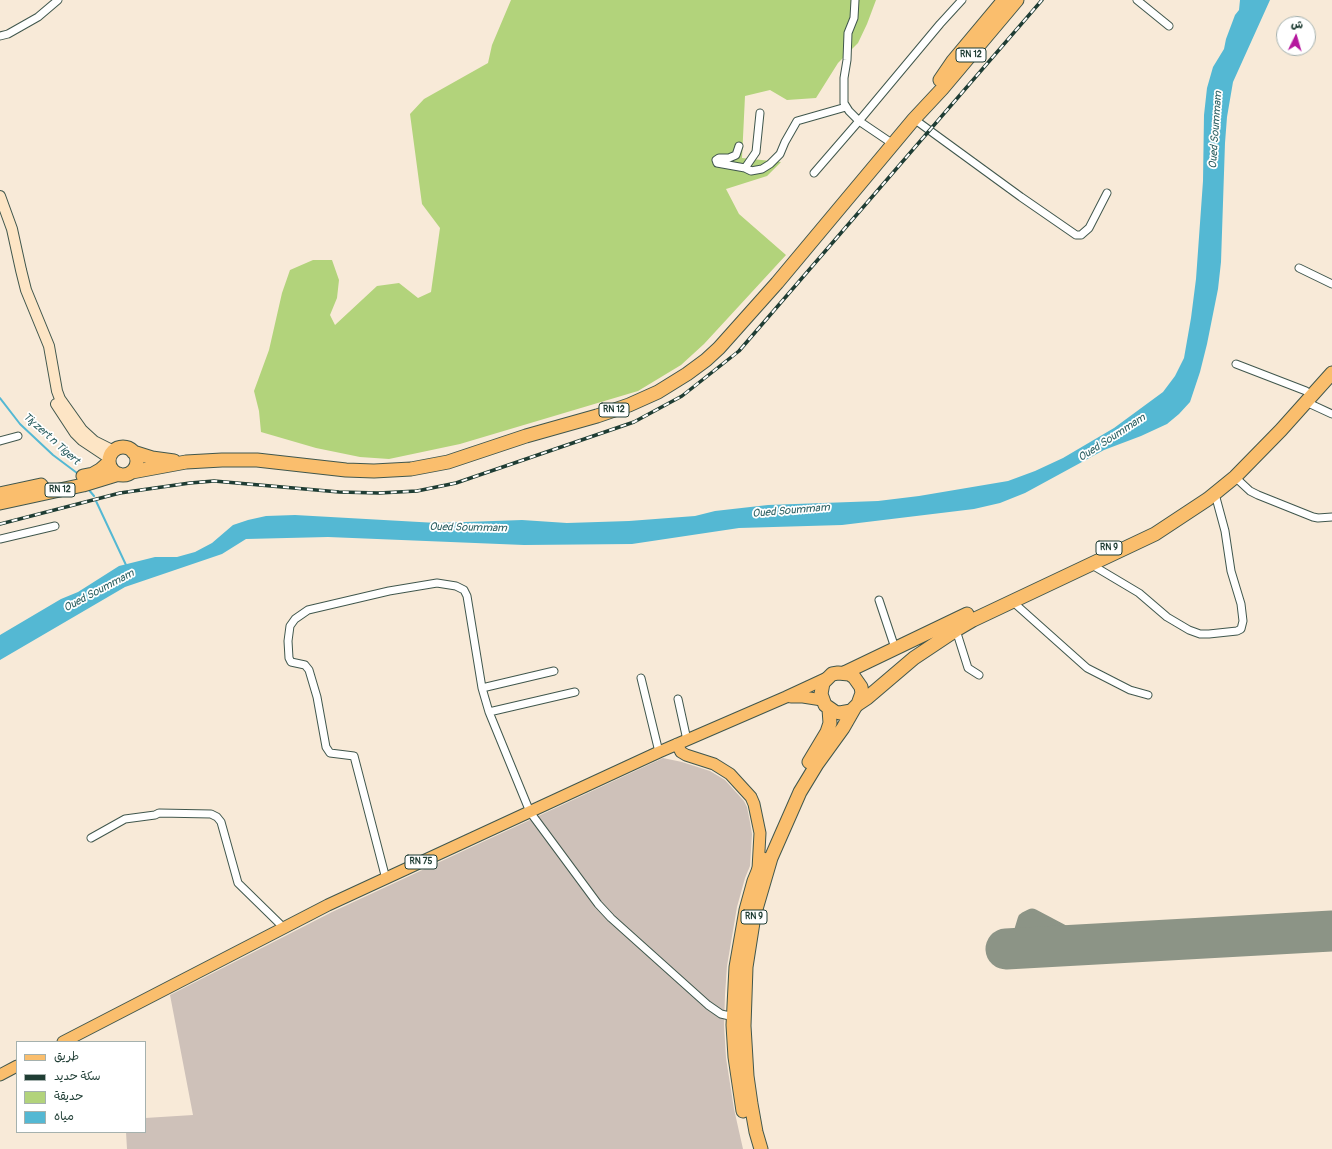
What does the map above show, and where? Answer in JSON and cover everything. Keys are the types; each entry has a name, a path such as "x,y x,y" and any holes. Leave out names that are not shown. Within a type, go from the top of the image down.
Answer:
{"highway":[{"name":"RN 12","path":"923,109 928,97 954,61 1004,0"},
{"name":"RN 12","path":"133,452 166,460 186,462 257,460 351,470 374,471 412,469 448,462 526,436 597,416 647,397 687,374 706,360 718,348 777,283 914,119 937,95 1017,0"},
{"name":"RN 9","path":"761,1149 756,1132 747,1076 744,1026 746,967 754,916 771,858 800,792 817,764 857,706 914,658 956,630 1155,534 1215,494 1235,477 1281,430 1332,362"},
{"name":"RN 9","path":"844,672 1146,530 1177,512 1237,467 1306,397 1332,373"},
{"path":"124,448 133,452 136,462 132,472 126,475 118,474 111,468 111,457 124,448"},
{"name":"RN 12","path":"0,494 93,474 100,470 111,457"},
{"name":"RN 12","path":"132,472 186,462"},
{"name":"RN 12","path":"0,503 83,485 118,474"},
{"path":"844,672 854,677 861,687 862,693 857,706 846,713 840,713 826,705 821,688 827,678 844,672"},
{"name":"RN 9","path":"753,1149 742,1108 735,1057 735,974 740,941 746,910 758,871 797,780 827,732 830,724 826,705"}],"main road":[{"name":"RN 75","path":"65,1041 328,905 659,752 827,678"},
{"name":"RN 75","path":"786,697 802,697 826,705"},
{"path":"682,742 681,752 714,764 730,774 751,797 754,804 760,833 758,871"},
{"path":"0,1075 16,1067"}],"street":[{"path":"0,36 8,34 38,17 58,0"},
{"path":"855,0 854,18 848,33 847,60 844,78 844,103 848,111 859,121 893,144"},
{"path":"814,172 859,121 929,36 962,0"},
{"path":"1137,0 1169,26"},
{"path":"739,146 736,155 733,157 717,159 716,162 755,171 762,169 775,160 780,154 785,142 798,121 846,107"},
{"path":"745,168 756,152 760,114"},
{"path":"914,119 1076,235 1084,233 1090,228 1107,193"},
{"path":"0,196 12,229 26,290 49,346 60,400 82,430 101,445 111,457"},
{"path":"0,213 6,231 20,291 40,340 52,394 56,405 75,433 82,440 111,457"},
{"path":"1299,268 1332,284"},
{"path":"1236,364 1306,397 1332,414"},
{"path":"0,440 18,436"},
{"path":"1235,477 1250,491 1258,495 1312,517 1332,518"},
{"path":"1092,565 1139,593 1167,617 1189,630 1200,634 1208,634 1237,631 1241,629 1243,621 1241,604 1231,571 1225,531 1215,494"},
{"path":"0,539 55,526"},
{"path":"386,879 354,756 330,753 326,748 317,697 309,670 305,665 291,662 289,658 288,640 290,626 295,619 308,610 316,608 389,591 436,583 456,586 464,590 467,596 482,688 489,712 530,812 598,904 611,918 708,1005 720,1014 734,1017"},
{"path":"879,600 895,648"},
{"path":"1013,602 1087,668 1130,690 1148,695"},
{"path":"956,630 968,668 979,675"},
{"path":"482,688 554,671"},
{"path":"641,678 659,752"},
{"path":"489,712 575,692"},
{"path":"678,699 682,742"},
{"path":"91,838 126,819 159,813 211,814 217,817 221,822 238,883 284,928"}],"shaded area":[{"path":"663,758 682,762 710,771 725,780 744,801 747,807 752,834 750,866 737,907 727,966 724,1025 726,1058 734,1109 743,1149 127,1149 126,1133 146,1133 146,1118 193,1115 170,995 332,912"}],"green space":[{"path":"511,0 876,0 858,43 838,63 816,98 787,100 770,90 745,96 742,158 781,162 767,176 726,189 739,214 786,255 704,344 681,365 638,391 460,444 389,459 360,457 316,448 261,432 259,411 254,391 269,350 282,293 290,270 313,260 332,260 339,280 337,298 330,315 335,325 377,286 399,283 418,298 431,292 440,228 422,204 410,114 424,99 488,63 492,45"}],"water":[{"name":"Oued Soummam","path":"1240,0 1270,0 1233,82 1227,117 1225,143 1221,262 1218,289 1207,344 1190,402 1167,424 1104,450 1025,493 1000,503 974,509 842,525 739,528 632,544 524,545 328,537 246,539 222,554 125,587 0,660 0,635 61,599 78,592 119,566 155,557 177,557 195,552 212,543 233,525 266,516 295,515 437,523 522,520 567,523 629,521 695,516 715,511 768,505 878,501 919,496 1008,481 1063,458 1114,428 1163,392 1175,376 1184,358 1196,279 1203,181 1204,115 1207,88 1213,67 1224,49 1235,15 1239,10"}],"waterway":[{"name":"Tiɣzert n Tigert","path":"0,398 20,424 53,455 77,473"},
{"name":"Tiɣzert n Tigert","path":"89,490 94,496"},
{"name":"Tiɣzert n Tigert","path":"96,501 126,565"}],"taxiway":[{"path":"1023,948 1021,940 1023,930 1026,920 1032,917 1085,945"}],"runway":[{"path":"1006,949 1332,931"}],"railway":[{"path":"0,524 120,493 214,481 339,492 379,493 417,491 456,483 634,422 682,396 739,351 1042,0"}]}
